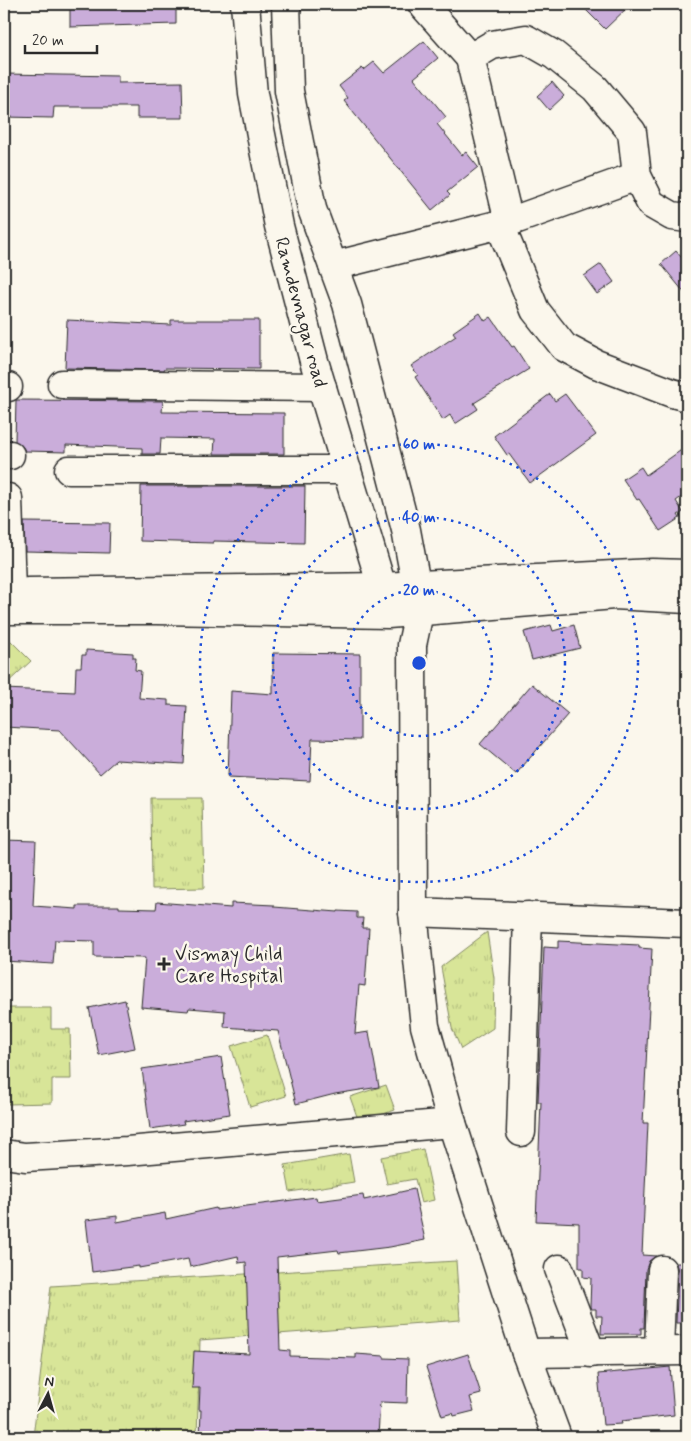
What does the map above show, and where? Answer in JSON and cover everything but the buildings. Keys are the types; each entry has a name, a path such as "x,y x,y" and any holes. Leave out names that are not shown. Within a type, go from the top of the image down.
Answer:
{"street":[{"name":"Ramdevnagar road","path":"246,4 253,94 290,268 314,361 382,586 388,614"},
{"name":"Ramdevnagar road","path":"286,4 289,91 312,209 347,304 406,530 416,584 419,612 412,645 413,912 425,1026 452,1123 526,1353 557,1437"},
{"path":"422,4 470,58 504,224 535,310 564,347 596,364 687,397"},
{"path":"470,58 492,45 526,39 554,55 595,88 632,132 637,176 651,204 672,216 687,218"},
{"path":"333,266 504,224 637,176"},
{"path":"62,384 322,386"},
{"path":"69,470 347,470"},
{"path":"6,598 8,498"},
{"path":"6,598 382,586 652,573 687,574"},
{"path":"6,598 156,610 388,614 614,595 687,599"},
{"path":"388,614 412,645"},
{"path":"413,912 687,923"},
{"path":"521,1132 528,916"},
{"path":"4,1154 25,1157 127,1151 452,1123"},
{"path":"558,1269 591,1352"},
{"path":"659,1351 662,1270"},
{"path":"526,1353 659,1351 687,1354"}],"green space":[{"path":"8,638 31,661 4,686 4,642"},
{"path":"151,798 202,798 204,888 152,889"},
{"path":"487,932 494,978 493,1028 461,1049 452,1028 441,967"},
{"path":"8,1008 51,1008 51,1029 70,1029 71,1079 52,1079 52,1103 8,1104"},
{"path":"267,1035 286,1096 250,1107 231,1046"},
{"path":"386,1085 395,1110 359,1122 350,1097"},
{"path":"423,1149 434,1200 421,1203 415,1179 387,1184 381,1157"},
{"path":"349,1154 354,1182 290,1192 285,1165"},
{"path":"456,1261 460,1320 200,1340 197,1437 33,1437 51,1286"}],"place":[{"name":"Vismay Child Care Hospital","path":"164,964"}]}
